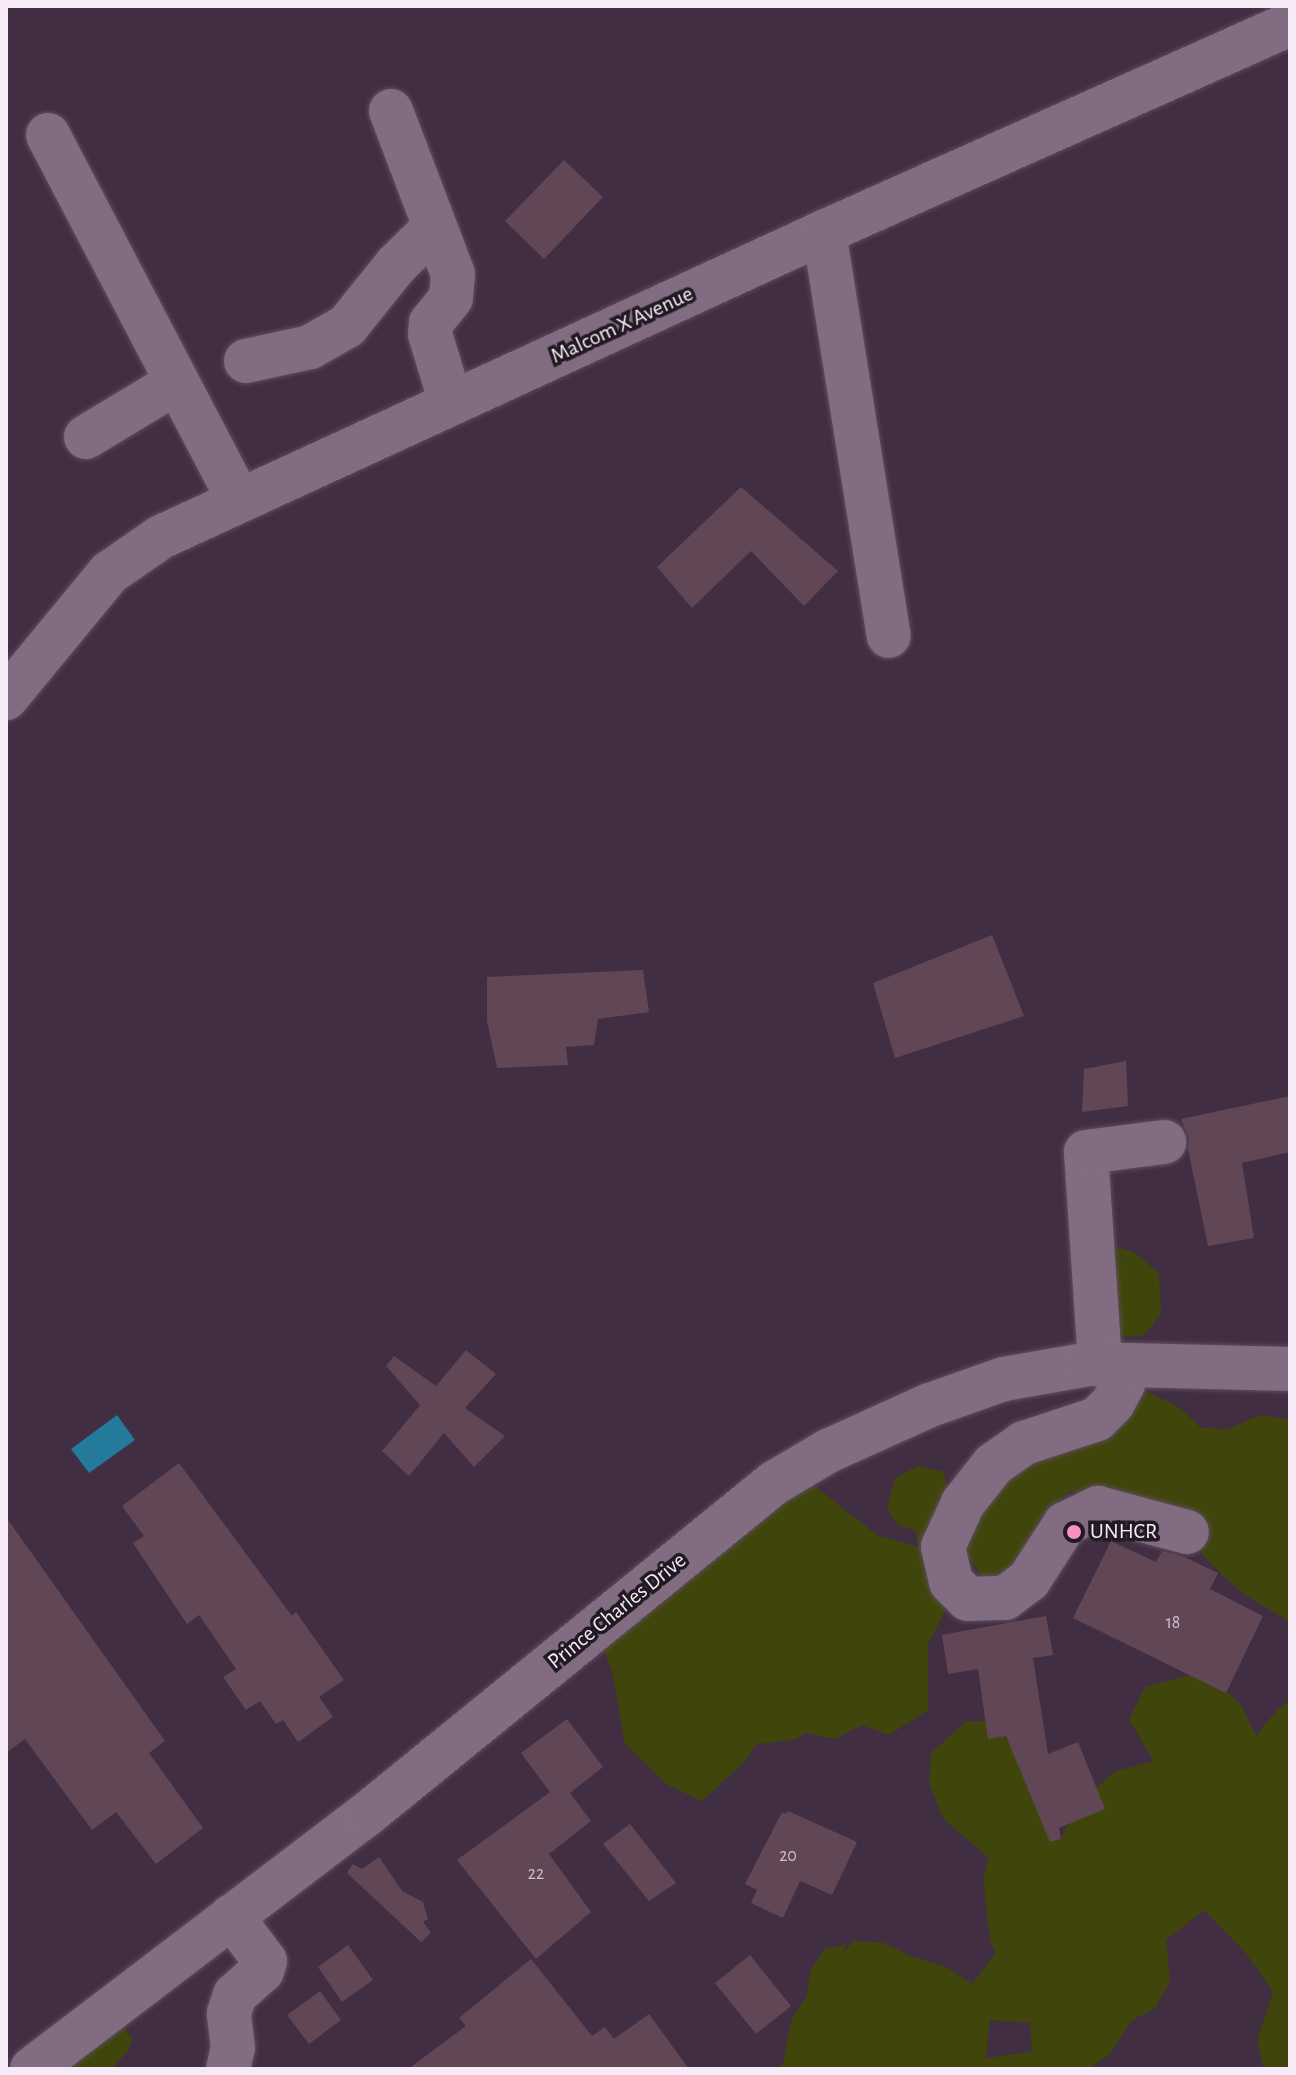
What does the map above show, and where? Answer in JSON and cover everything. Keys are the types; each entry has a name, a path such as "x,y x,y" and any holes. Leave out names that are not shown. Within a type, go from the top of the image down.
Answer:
{"street":[{"name":"Malcom X Avenue","path":"6,698 109,573 161,537 824,232 1290,24"},
{"path":"391,111 455,285 451,298 431,323 430,334 451,403"},
{"path":"48,135 239,501"},
{"path":"246,361 310,347 347,326 396,265 435,227"},
{"path":"824,232 889,636"},
{"path":"86,437 177,382"},
{"path":"1164,1142 1086,1152 1113,1364 1123,1384 1113,1403 1097,1419 1024,1443 993,1465 963,1503 943,1547 951,1582 968,1599 1005,1598 1029,1580 1065,1524 1098,1508 1187,1532"},
{"name":"Prince Charles Drive","path":"32,2069 521,1692 774,1483 828,1451 930,1405 1004,1379 1113,1364 1290,1369"},
{"path":"228,2069 233,2048 229,2013 235,1995 262,1971 265,1961 231,1916"}],"green space":[{"path":"1117,1247 1135,1253 1159,1273 1161,1314 1143,1336 1084,1338 1074,1320 1075,1282"},
{"path":"1149,1392 1180,1408 1201,1428 1228,1429 1259,1415 1290,1420 1290,1622 1241,1592 1203,1556 1188,1517 1089,1499 1070,1491 1039,1519 1029,1552 1005,1576 982,1576 968,1557 927,1564 948,1606 928,1644 928,1710 889,1735 862,1725 835,1739 806,1733 793,1740 757,1744 742,1764 702,1801 666,1784 625,1744 612,1672 602,1645 640,1614 666,1540 710,1510 811,1483 877,1535 918,1547 916,1530 899,1526 887,1508 895,1478 918,1466 944,1472 950,1504 1008,1438 1093,1444 1113,1403"},
{"path":"1205,1671 1242,1706 1256,1736 1278,1709 1290,1701 1290,2069 1264,2069 1257,2040 1273,1992 1245,1952 1204,1910 1166,1940 1170,1981 1155,2008 1131,2021 1110,2054 1089,2069 777,2069 783,2064 791,2021 807,1996 810,1971 825,1949 847,1944 840,1955 854,1941 885,1943 908,1955 948,1968 972,1984 996,1952 990,1940 983,1878 989,1858 943,1818 929,1783 931,1753 967,1721 996,1722 1041,1793 1059,1843 1077,1805 1116,1771 1154,1761 1129,1720 1145,1687","holes":["990,2020 1030,2023 1032,2052 986,2058"]},
{"path":"120,2024 133,2039 127,2052 111,2069 36,2069"}],"water":[{"path":"117,1415 135,1440 89,1473 71,1449"}],"building":[{"path":"564,160 603,197 544,259 505,221"},
{"path":"741,487 838,571 804,606 751,551 692,608 657,567"},
{"path":"992,935 1024,1016 895,1058 873,983"},
{"path":"643,970 649,1012 598,1019 594,1045 566,1047 568,1065 497,1068 487,1021 487,977"},
{"path":"1126,1061 1128,1106 1082,1112 1084,1069"},
{"path":"1290,1096 1290,1152 1242,1163 1254,1238 1208,1246 1188,1149 1189,1138 1181,1119"},
{"path":"466,1350 496,1374 465,1408 505,1436 474,1467 444,1433 409,1476 382,1451 420,1405 386,1366 394,1356 436,1386"},
{"path":"179,1463 292,1616 296,1612 344,1680 319,1697 333,1717 298,1742 283,1720 276,1724 260,1701 246,1710 223,1677 236,1669 199,1615 187,1624 133,1543 144,1536 122,1506"},
{"path":"6,1517 165,1741 149,1753 203,1828 156,1864 116,1812 92,1830 25,1739 6,1753"},
{"path":"1111,1541 1156,1562 1162,1551 1182,1556 1218,1573 1210,1589 1263,1616 1226,1693 1073,1618"},
{"path":"1046,1616 1053,1655 1033,1658 1048,1754 1078,1742 1105,1809 1059,1828 1061,1839 1050,1842 1006,1736 988,1739 978,1669 948,1674 942,1635"},
{"path":"567,1719 603,1767 570,1793 591,1821 549,1854 591,1912 536,1959 457,1860 550,1792 521,1753"},
{"path":"788,1811 857,1842 832,1895 800,1881 783,1918 751,1903 757,1890 745,1884 782,1812 786,1814"},
{"path":"630,1824 676,1883 649,1901 603,1844"},
{"path":"379,1857 402,1891 423,1902 428,1919 423,1922 431,1933 421,1942 347,1873 353,1864 362,1869"},
{"path":"348,1945 373,1980 342,2002 318,1967"},
{"path":"750,1955 791,2006 756,2034 715,1983"},
{"path":"531,1959 592,2036 605,2027 614,2039 649,2014 689,2069 408,2069 466,2026 459,2018"},
{"path":"320,1991 341,2020 309,2044 287,2015"}],"place":[{"name":"UNHCR","path":"1074,1532"}]}
